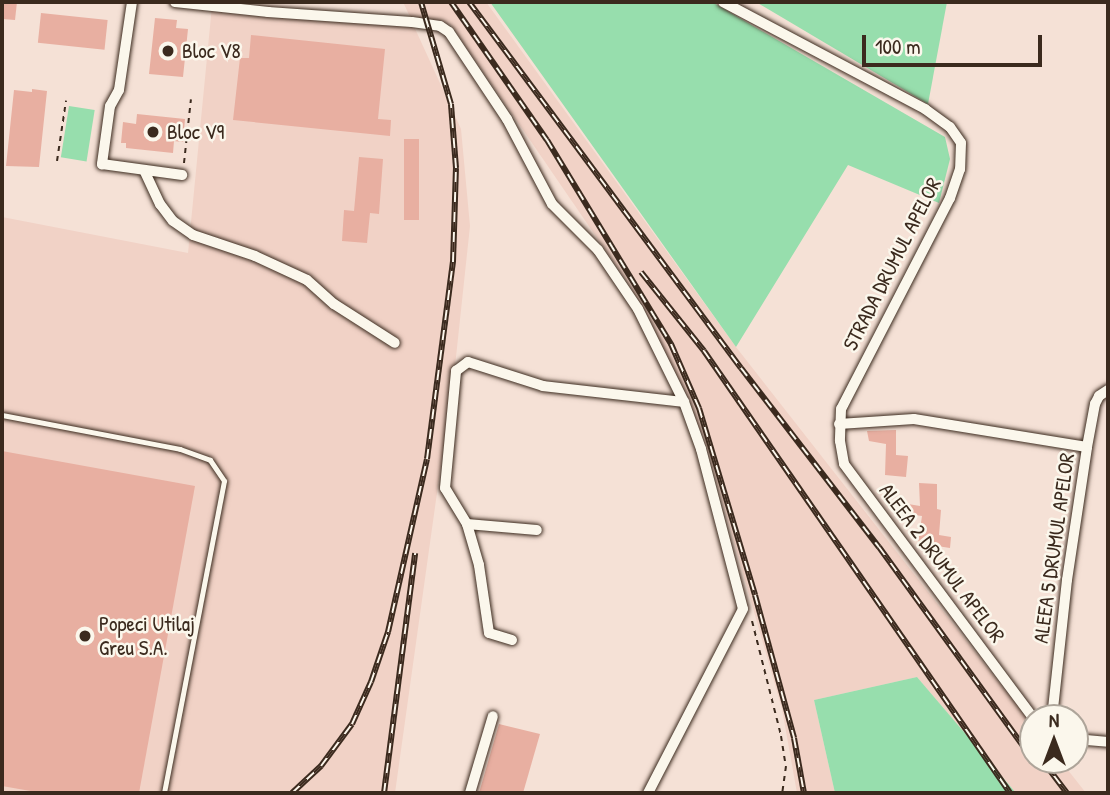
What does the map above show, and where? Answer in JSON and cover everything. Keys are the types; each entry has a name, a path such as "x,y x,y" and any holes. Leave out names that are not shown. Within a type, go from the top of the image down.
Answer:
{"street":[{"path":"132,2 119,90 110,106 102,164 182,175"},
{"path":"175,2 268,7 440,26 455,38 507,119 552,204 598,250 638,309 684,402 719,509 743,608 648,793"},
{"name":"STRADA DRUMUL APELOR","path":"723,2 925,109 950,127 961,144 960,169 950,198 922,258 847,394 839,424"},
{"path":"144,170 160,204 173,221 193,235 279,265 307,280 334,304 395,343"},
{"path":"512,640 489,633 479,565 467,524 445,488 456,371 468,362 543,386 684,402"},
{"name":"ALEEA 5 DRUMUL APELOR","path":"1054,704 1067,580 1087,447 1095,404 1099,396 1108,390"},
{"path":"839,424 914,419 1087,447"},
{"name":"ALEEA 2 DRUMUL APELOR","path":"839,424 844,464 1023,704"},
{"path":"467,524 537,530"},
{"path":"470,793 493,716"},
{"path":"1089,740 1108,742"}],"lane":[{"path":"2,415 180,449 210,460 224,481 164,793"}],"path":[{"path":"182,175 191,99"},
{"path":"57,161 66,101"},
{"path":"743,608 752,621 781,736 786,766 782,793"}],"shaded area":[{"path":"403,2 486,2 736,347 1019,708 1019,774 1071,774 1086,793 1016,793 917,677 814,700 835,793 797,793 782,709 704,438 630,286 451,25 412,22 461,129 470,226 456,357 395,793 2,793 2,217 188,253 212,6 412,21"}],"green space":[{"path":"490,2 712,2 945,137 950,159 939,203 848,165 736,347"},
{"path":"756,2 947,2 928,104"},
{"path":"69,106 95,110 87,161 61,157"},
{"path":"917,677 1016,793 835,793 814,700"}],"building":[{"path":"2,2 17,2 15,20 2,19"},
{"path":"41,13 108,20 104,50 38,43"},
{"name":"Bloc V8","path":"155,18 177,20 176,28 188,29 183,77 149,74"},
{"path":"251,35 385,49 378,119 391,120 390,136 233,120 240,58 249,58"},
{"path":"32,89 47,91 39,167 6,166 14,90 32,92"},
{"name":"Bloc V9","path":"137,114 185,119 183,142 174,141 173,153 126,148 126,143 121,143 123,122 136,124"},
{"path":"404,139 419,139 419,220 404,220"},
{"path":"359,157 383,159 379,214 370,213 367,243 342,241 344,210 354,211"},
{"path":"896,430 896,455 908,456 906,477 885,475 886,444 869,441 867,431"},
{"name":"Popeci Utilaj Greu S.A.","path":"2,451 195,486 139,793 42,793 2,786"},
{"path":"919,483 937,484 937,509 941,510 939,535 951,537 950,548 918,543 922,516 907,514 908,504 920,506"},
{"path":"499,724 540,734 523,793 479,793"}],"railway":[{"path":"292,793 321,766 352,724 371,682 388,632 427,459 453,262 456,168 451,104 421,2"},
{"path":"451,2 547,140 671,344 699,408 755,595 794,738 804,793"},
{"path":"469,2 741,368 879,547 1019,741"},
{"path":"641,272 704,351 1010,793"},
{"path":"384,793 415,553"},
{"path":"1053,774 1067,793"}],"place":[{"name":"Bloc V8","path":"168,51"},
{"name":"Bloc V9","path":"153,132"},
{"name":"Popeci Utilaj Greu S.A.","path":"85,636"}]}
